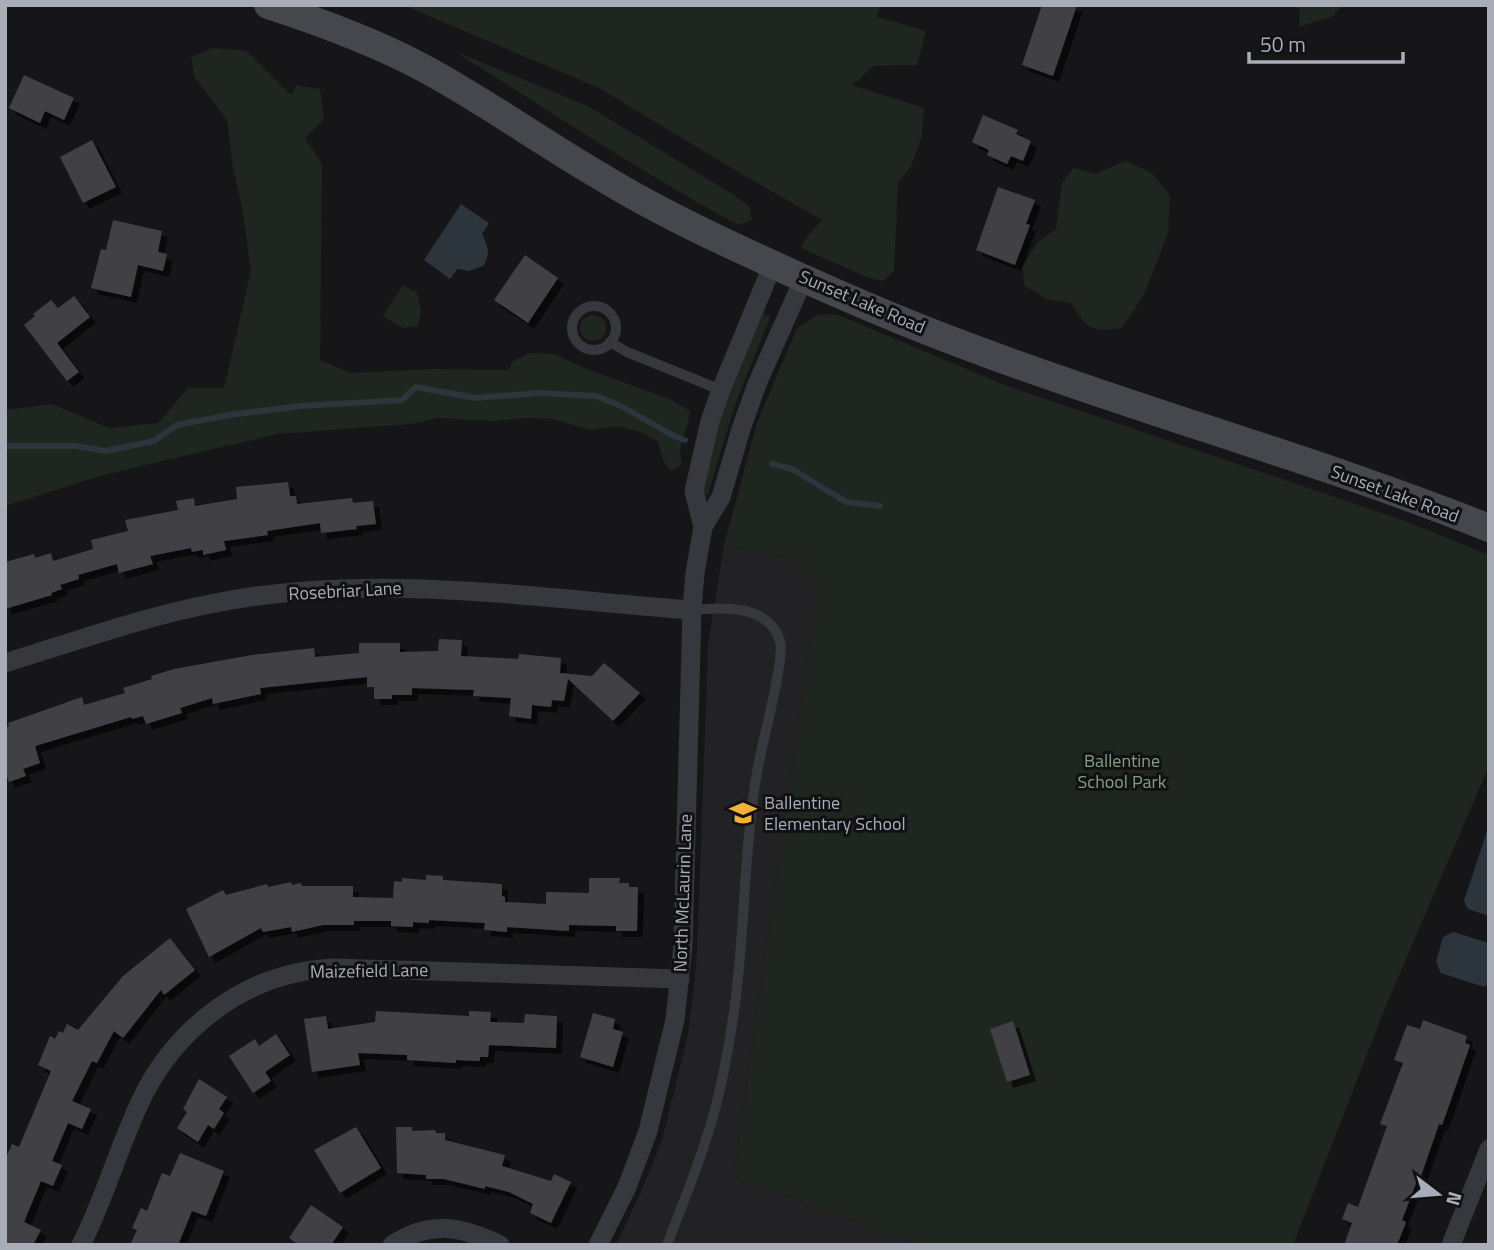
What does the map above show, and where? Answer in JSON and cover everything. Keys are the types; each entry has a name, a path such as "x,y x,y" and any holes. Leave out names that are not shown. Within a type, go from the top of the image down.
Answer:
{"main road":[{"name":"Sunset Lake Road","path":"268,5 366,41 427,70 602,178 670,215 804,278 963,345 1489,528"}],"street":[{"name":"North McLaurin Lane","path":"703,527 694,491 710,421 773,264"},
{"name":"North McLaurin Lane","path":"598,1245 628,1187 648,1131 675,1020 680,979 692,610 703,527 721,497 745,417 804,278"},
{"name":"Rosebriar Lane","path":"5,663 136,623 210,604 287,593 362,588 428,588 692,610"},
{"name":"Maizefield Lane","path":"81,1245 146,1091 167,1058 192,1029 220,1006 257,986 295,973 333,968 680,979"},
{"path":"1451,1245 1480,1195 1489,1149"},
{"path":"392,1245 421,1230 446,1228 468,1231 500,1245"}],"lane":[{"path":"590,306 604,308 610,312 616,325 610,342 600,349 592,350 577,342 572,328 576,314 590,306"},
{"path":"610,342 627,352 721,390"},
{"path":"667,1245 708,1134 727,1052 739,970 749,824 774,690 780,642 773,629 761,617 746,611 724,607 692,610"}],"shaded area":[{"path":"461,204 489,223 482,234 488,254 483,266 469,271 457,269 450,279 424,260"},
{"name":"Ballentine Elementary School","path":"724,545 793,558 817,590 734,1176 913,1245 616,1245 662,1140 688,1034 696,967 708,644"},
{"path":"1489,825 1489,916 1468,909 1464,901"},
{"path":"1453,932 1489,943 1489,984 1484,987 1441,973 1436,962 1443,937"}],"green space":[{"path":"403,5 881,5 877,17 926,31 917,65 874,66 852,85 924,108 922,136 911,167 898,182 894,271 883,281 869,278 801,248 805,239 822,220 599,88"},
{"path":"1289,5 1343,5 1333,16 1299,27 1300,9"},
{"path":"212,48 247,51 291,95 296,85 320,89 324,119 305,138 322,164 320,360 350,373 432,369 509,370 513,361 530,353 554,354 589,370 670,399 690,411 680,450 682,464 671,471 663,460 658,442 641,432 617,426 591,430 553,419 494,421 436,418 411,424 277,434 103,475 5,506 5,410 52,404 109,428 158,423 188,388 224,388 251,271 227,120 195,78 191,57"},
{"path":"454,51 588,106 734,195 750,207 752,220 738,225 702,205"},
{"path":"1125,161 1152,173 1170,196 1168,233 1144,295 1122,328 1096,329 1081,318 1071,303 1048,300 1025,286 1022,268 1037,243 1056,229 1062,183 1073,168 1096,174"},
{"path":"403,285 417,293 421,309 418,326 403,328 383,316"},
{"path":"763,314 769,316 769,320 735,405 708,494 704,495 710,458 726,403 746,348"},
{"name":"Ballentine School Park","path":"836,314 1007,386 1403,520 1489,555 1489,766 1385,1008 1293,1245 913,1245 734,1176 817,590 792,558 724,545 757,423 797,328 817,315"},
{"path":"593,315 602,319 606,328 602,337 593,341 584,337 580,328 584,319"}],"building":[{"path":"1042,5 1077,5 1053,76 1022,65"},
{"path":"24,75 74,98 64,120 45,111 40,123 9,108"},
{"path":"983,115 1018,130 1016,134 1031,141 1023,161 1011,156 1007,164 987,155 989,150 972,142"},
{"path":"92,140 116,187 83,203 60,157"},
{"path":"998,187 1035,200 1026,224 1030,225 1015,265 976,250"},
{"path":"113,220 162,231 158,252 167,254 163,271 138,265 131,297 91,288 101,249 106,250"},
{"path":"525,255 558,278 528,323 494,300"},
{"path":"74,296 90,317 57,343 79,372 67,381 24,325 51,300 58,308"},
{"path":"288,482 290,496 296,496 297,504 352,498 353,503 373,501 376,524 321,533 320,523 267,531 268,535 224,541 226,550 203,555 203,550 192,552 191,548 150,556 153,564 119,573 117,564 78,575 79,579 60,585 62,589 51,593 52,595 5,609 5,562 34,554 35,558 51,553 53,561 93,549 91,540 128,531 125,520 178,510 176,501 194,498 195,506 237,499 236,487"},
{"path":"439,639 462,640 461,656 518,659 519,654 561,658 560,673 592,676 604,663 640,693 613,721 568,679 564,701 552,700 551,707 532,705 531,719 509,716 511,698 473,696 474,690 412,688 412,695 374,699 374,687 367,687 367,677 260,688 261,694 213,704 212,698 180,708 182,713 146,724 143,716 131,717 35,746 40,763 23,769 26,776 9,782 5,772 5,728 9,726 8,723 82,697 84,705 125,693 123,688 174,669 252,655 314,648 315,657 359,653 359,643 400,643 400,652 438,651"},
{"path":"426,875 443,876 443,880 502,884 505,902 546,904 546,892 589,893 589,878 620,878 619,883 638,887 637,931 616,931 616,926 569,925 569,931 507,927 507,932 484,930 485,923 429,920 429,923 413,922 413,927 391,926 391,921 354,921 354,925 323,925 292,932 291,927 263,932 261,928 209,957 186,909 223,890 226,895 267,884 268,887 291,882 292,885 301,883 302,886 353,886 353,897 393,898 394,881 402,882 402,878 426,880"},
{"path":"170,938 195,970 164,995 161,990 123,1038 114,1031 97,1063 92,1061 72,1101 91,1109 82,1129 68,1123 52,1161 62,1165 53,1186 41,1181 24,1222 41,1230 33,1245 5,1245 5,1160 12,1144 19,1147 51,1071 38,1065 50,1036 55,1039 59,1031 63,1033 67,1024 78,1030 123,976"},
{"path":"376,1011 469,1016 469,1011 491,1012 490,1022 524,1023 525,1014 557,1016 556,1048 489,1045 488,1057 480,1057 480,1061 456,1060 456,1063 407,1060 407,1055 358,1053 360,1065 312,1072 304,1019 326,1016 328,1029 375,1022"},
{"path":"593,1013 615,1019 613,1029 623,1032 613,1067 580,1057"},
{"path":"1423,1020 1467,1036 1465,1043 1470,1045 1451,1100 1402,1220 1406,1222 1397,1245 1344,1245 1352,1223 1342,1219 1348,1203 1358,1207 1387,1126 1380,1124 1403,1063 1394,1060 1407,1025 1420,1029"},
{"path":"1013,1021 1030,1075 1007,1082 990,1029"},
{"path":"276,1034 290,1055 265,1072 271,1081 253,1093 229,1056 255,1039 259,1046"},
{"path":"199,1079 227,1097 219,1109 224,1113 214,1129 208,1125 198,1142 177,1128 187,1112 183,1109"},
{"path":"356,1127 381,1168 340,1193 314,1150"},
{"path":"396,1127 445,1133 445,1140 505,1155 502,1166 551,1181 554,1174 571,1182 551,1223 530,1213 533,1204 509,1192 444,1179 426,1179 426,1175 397,1173"},
{"path":"180,1153 224,1171 206,1216 192,1211 178,1245 130,1245 137,1230 132,1228 141,1208 147,1211 162,1173 170,1176"},
{"path":"311,1205 343,1227 331,1245 299,1245 289,1238"}],"waterway":[{"path":"5,446 76,446 106,451 154,441 177,425 301,406 402,400 416,387 475,398 540,393 596,396 621,406 685,440"},
{"path":"772,464 792,469 846,502 880,506"}],"place":[{"name":"Ballentine Elementary School","path":"743,813"}]}
